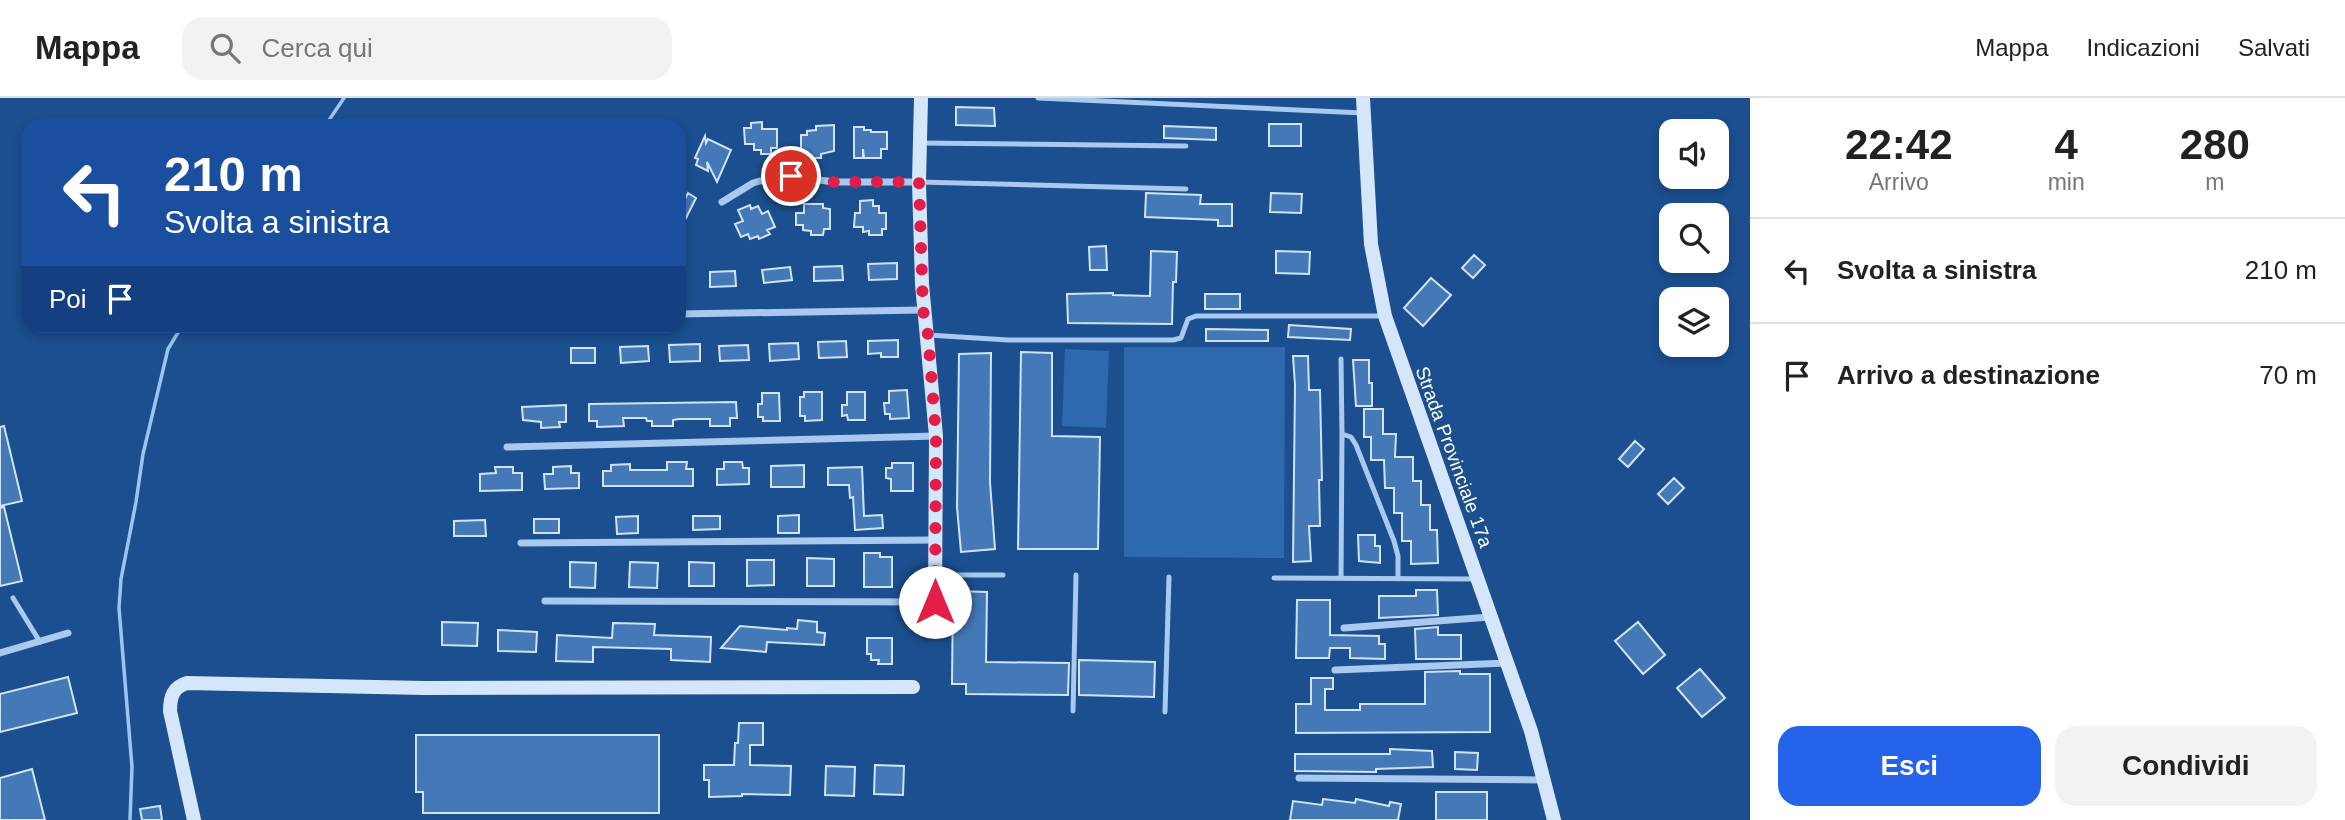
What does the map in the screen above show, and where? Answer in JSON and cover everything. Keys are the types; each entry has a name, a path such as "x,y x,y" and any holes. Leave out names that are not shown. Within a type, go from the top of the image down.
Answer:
{"street":[{"path":"545,601 935,602 936,436 928,335 923,310 919,182 921,98"},
{"name":"Strada Provinciale 17a","path":"1363,105 1371,244 1385,316 1508,663 1545,779 1554,820"},
{"path":"722,202 753,183 782,176 848,183 919,182"},
{"path":"686,314 923,310"},
{"path":"507,447 936,436"},
{"path":"521,543 936,540"},
{"path":"1344,628 1491,617"},
{"path":"0,653 68,633"},
{"path":"1335,670 1508,663"},
{"path":"194,820 170,711 172,694 187,683 424,688 913,687"},
{"path":"1299,778 1545,779"}],"lane":[{"path":"1038,98 1363,105"},
{"path":"920,144 1186,146"},
{"path":"919,182 1185,189"},
{"path":"928,335 1008,340 1172,340 1181,338 1188,319 1196,316 1385,316"},
{"path":"1341,359 1341,578"},
{"path":"1342,433 1351,437 1356,445 1394,541 1398,556 1398,579"},
{"path":"935,575 1003,575"},
{"path":"1073,711 1076,575"},
{"path":"1165,712 1168,577"},
{"path":"1274,578 1478,580"},
{"path":"13,598 40,642"}],"shaded area":[{"path":"1124,347 1285,347 1284,558 1124,557"},
{"path":"1065,349 1109,351 1106,428 1062,426"}],"building":[{"path":"956,107 994,108 995,126 956,125"},
{"path":"762,122 762,129 777,129 777,148 771,148 771,154 761,154 761,150 754,150 754,144 745,144 744,128 751,128 751,123"},
{"path":"1269,124 1301,124 1301,146 1269,146"},
{"path":"834,125 834,151 821,154 821,158 801,155 801,135 816,130 816,126"},
{"path":"1164,126 1216,128 1216,140 1164,138"},
{"path":"854,127 864,127 864,130 871,132 887,132 887,149 881,149 881,158 864,158 863,149 863,158 854,158"},
{"path":"705,136 706,143 708,139 731,150 717,182 707,162 708,171 696,165 698,159 695,158"},
{"path":"688,193 696,198 686,218"},
{"path":"1146,193 1201,195 1200,204 1232,204 1232,226 1218,226 1218,220 1145,217"},
{"path":"1271,193 1302,194 1301,213 1270,212"},
{"path":"873,200 873,206 879,206 879,213 886,213 886,229 882,229 882,235 869,235 869,231 863,232 863,227 854,227 855,213 860,213 860,201"},
{"path":"804,204 823,204 823,208 830,209 830,229 824,229 823,235 811,235 811,231 803,230 803,225 796,225 796,213 804,213"},
{"path":"750,205 751,209 758,206 762,214 768,211 775,227 767,230 770,234 759,239 758,236 750,239 748,234 741,237 735,224 743,221 738,210"},
{"path":"1106,246 1107,270 1090,270 1089,247"},
{"path":"1151,251 1177,252 1172,324 1068,323 1067,294 1113,293 1150,296"},
{"path":"1276,251 1310,252 1309,274 1276,273"},
{"path":"1474,255 1485,265 1473,278 1462,268"},
{"path":"897,263 897,279 869,280 868,264"},
{"path":"842,266 843,280 814,281 814,267"},
{"path":"790,267 792,280 764,283 762,270"},
{"path":"735,271 736,286 710,287 710,272"},
{"path":"1431,278 1451,295 1423,326 1404,308"},
{"path":"1205,294 1240,294 1240,309 1205,309"},
{"path":"1289,325 1351,329 1350,340 1288,337"},
{"path":"1206,329 1268,330 1268,341 1206,341"},
{"path":"898,340 898,357 881,357 881,353 868,354 868,341"},
{"path":"846,341 847,357 819,358 818,342"},
{"path":"798,343 799,359 770,361 769,344"},
{"path":"700,344 700,361 670,362 669,345"},
{"path":"748,345 749,360 720,361 719,346"},
{"path":"648,346 649,361 621,363 620,347"},
{"path":"571,348 595,348 595,363 571,363"},
{"path":"1021,352 1052,353 1052,436 1100,437 1098,549 1018,549"},
{"path":"991,353 990,482 995,549 961,552 957,507 959,354"},
{"path":"1293,356 1308,356 1309,390 1320,390 1322,480 1319,480 1320,526 1309,526 1311,561 1293,562 1295,385"},
{"path":"1353,360 1369,360 1372,406 1356,406"},
{"path":"907,390 909,418 890,419 890,414 885,414 884,403 889,403 889,391"},
{"path":"804,392 822,392 822,420 805,421 805,416 800,416 800,397 804,397"},
{"path":"847,392 865,392 865,420 848,420 847,415 842,416 842,405 847,405"},
{"path":"762,393 779,393 780,421 763,421 763,417 758,417 758,404 762,404"},
{"path":"736,402 737,418 730,418 730,426 710,426 710,419 673,420 673,426 652,426 652,421 647,421 646,418 623,418 624,426 597,427 597,421 589,421 589,404"},
{"path":"566,405 566,422 559,422 560,427 541,428 541,422 523,420 522,407"},
{"path":"1364,409 1383,409 1383,434 1396,434 1395,457 1413,457 1413,481 1421,481 1421,505 1430,505 1430,530 1437,530 1438,563 1411,564 1411,541 1402,541 1402,513 1394,513 1394,488 1385,488 1384,460 1371,460 1371,437 1364,437"},
{"path":"4,426 22,501 0,506 0,427"},
{"path":"1635,441 1644,449 1628,467 1619,459"},
{"path":"667,462 687,462 686,469 693,469 693,486 603,486 603,471 611,471 611,465 630,464 630,470 667,470"},
{"path":"724,462 742,462 743,468 749,468 749,484 717,485 717,469 724,469"},
{"path":"892,463 913,463 913,491 891,491 891,479 886,478 886,468 892,468"},
{"path":"804,465 804,487 771,487 771,466"},
{"path":"571,466 571,473 579,473 579,488 545,489 544,474 553,474 553,467"},
{"path":"495,467 513,467 513,473 522,473 522,490 480,491 480,474 496,473"},
{"path":"862,467 864,516 882,515 883,528 855,530 853,497 850,498 849,485 828,485 828,468"},
{"path":"1674,478 1684,488 1668,504 1658,494"},
{"path":"4,507 22,581 0,586 0,508"},
{"path":"799,515 799,533 778,533 778,516"},
{"path":"638,516 638,533 617,534 616,517"},
{"path":"693,516 720,516 720,529 693,530"},
{"path":"534,519 559,519 559,533 534,533"},
{"path":"485,520 486,536 454,536 454,521"},
{"path":"1358,535 1375,535 1375,546 1380,546 1380,563 1359,561"},
{"path":"864,553 880,553 880,557 892,557 892,587 864,587"},
{"path":"807,558 834,559 834,586 807,586"},
{"path":"747,560 774,560 774,585 747,586"},
{"path":"570,562 596,563 595,588 570,587"},
{"path":"630,562 658,563 657,588 629,587"},
{"path":"689,562 714,563 714,586 689,586"},
{"path":"1416,590 1437,590 1438,615 1379,618 1379,596 1416,596"},
{"path":"953,591 987,592 986,662 1069,663 1068,695 966,694 966,684 952,684"},
{"path":"1297,600 1330,600 1330,635 1379,636 1379,644 1385,644 1385,659 1350,658 1350,648 1330,648 1329,658 1296,658"},
{"path":"798,620 817,622 817,632 825,633 824,645 767,642 766,652 721,648 740,626 797,629"},
{"path":"442,622 478,623 477,646 442,645"},
{"path":"1638,622 1665,655 1643,674 1615,641"},
{"path":"613,623 655,624 654,635 711,637 710,662 671,660 671,649 593,647 593,662 556,661 557,635 612,638"},
{"path":"1438,627 1438,635 1461,635 1461,659 1416,659 1415,629"},
{"path":"498,630 537,632 536,652 498,651"},
{"path":"867,638 892,638 892,664 878,664 879,660 871,660 871,654 867,654"},
{"path":"1079,660 1155,662 1154,697 1079,695"},
{"path":"1700,669 1725,698 1702,717 1677,688"},
{"path":"1460,671 1460,674 1490,674 1490,732 1296,733 1296,704 1311,704 1311,678 1333,678 1333,689 1325,689 1325,710 1360,710 1360,704 1425,704 1425,672"},
{"path":"68,677 77,713 0,732 0,694"},
{"path":"739,723 763,723 763,745 750,745 750,765 791,766 790,795 742,794 709,797 709,780 704,780 704,765 734,765"},
{"path":"416,735 659,735 659,813 423,813 423,792 416,792"},
{"path":"1390,749 1432,751 1433,767 1376,769 1376,772 1295,771 1295,754 1390,754"},
{"path":"1455,752 1478,753 1477,770 1455,769"},
{"path":"875,765 904,766 903,795 874,794"},
{"path":"826,766 855,767 854,796 825,795"},
{"path":"32,769 45,820 0,820 0,778"},
{"path":"1436,792 1487,792 1487,820 1436,820"},
{"path":"1323,799 1355,803 1356,799 1389,806 1390,802 1401,804 1398,820 1290,820 1293,801 1322,805"},
{"path":"160,806 162,820 142,820 140,809"}],"waterway":[{"path":"330,119 344,98"},
{"path":"130,820 132,767 119,608 121,579 143,454 168,349 178,333"}],"route":[{"path":"791,176 848,183 919,182 923,310 928,335 936,436 935,602"}]}
